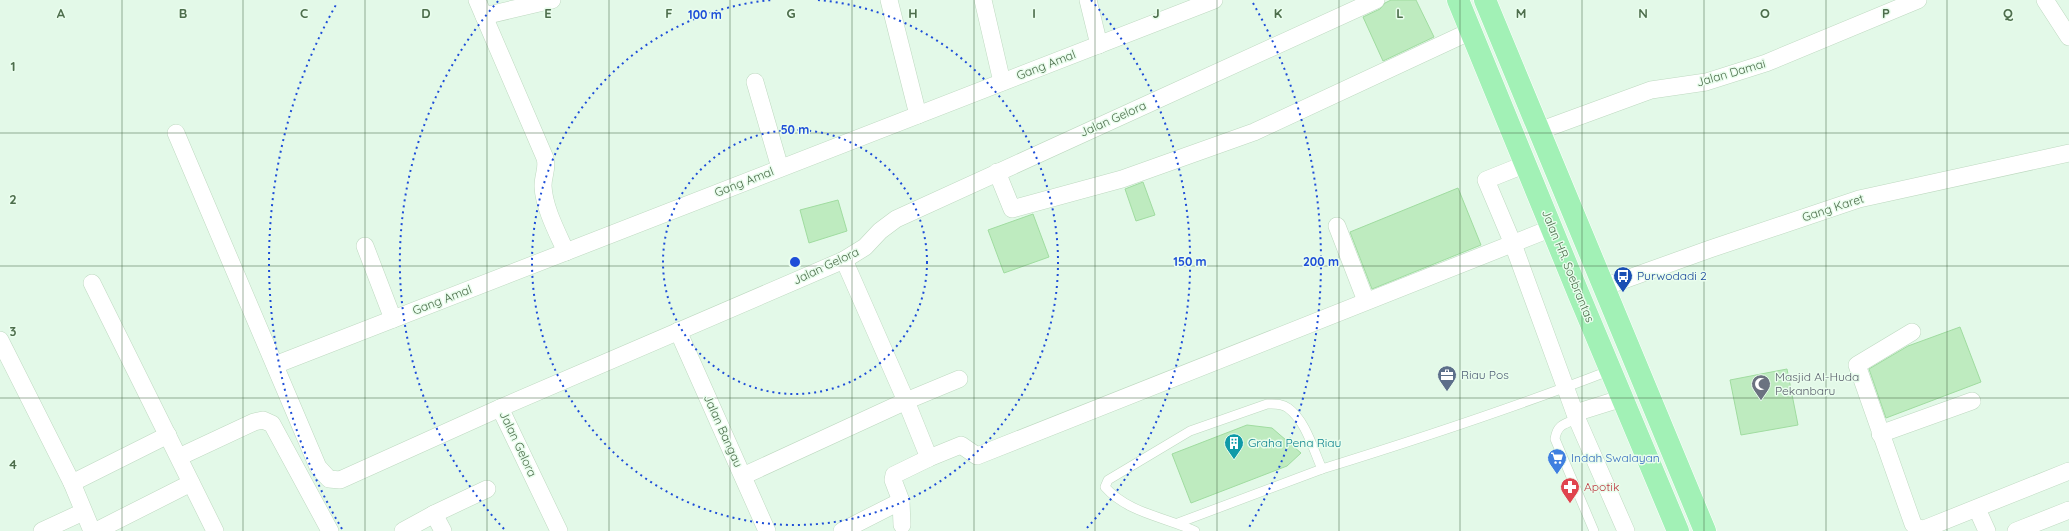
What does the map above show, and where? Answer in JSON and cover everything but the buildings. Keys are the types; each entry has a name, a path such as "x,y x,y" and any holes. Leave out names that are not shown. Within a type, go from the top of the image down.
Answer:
{"main road":[{"name":"Jalan HR. Soebrantas","path":"1458,0 1678,531"},
{"name":"Jalan HR. Soebrantas","path":"1487,1 1705,531"}],"street":[{"path":"477,0 545,158 547,165 543,186 552,220 566,252"},
{"path":"484,16 552,0"},
{"path":"889,0 918,115"},
{"path":"983,0 1002,82"},
{"path":"1088,0 1099,45"},
{"name":"Gang Amal","path":"275,365 1214,0"},
{"name":"Jalan Gelora","path":"559,531 500,408 844,260 865,247 880,231 896,219 1376,0"},
{"name":"Jalan Damai","path":"1540,131 1651,90 1706,82 1766,63 1918,0"},
{"path":"2045,0 2069,36"},
{"path":"997,172 1012,210 1122,179 1254,132 1471,31"},
{"path":"756,82 780,168"},
{"path":"176,133 318,467 329,478 340,480 500,408"},
{"name":"Gang Karet","path":"1604,287 1710,249 1859,199 2069,153"},
{"path":"1526,164 1486,180 1513,244 1576,416 1626,531"},
{"path":"1337,226 1366,301"},
{"path":"902,524 901,501 893,480 894,475 929,458 961,445 977,456 1552,228"},
{"path":"365,246 392,319"},
{"path":"844,260 906,401 929,458"},
{"path":"92,282 215,531"},
{"name":"Jalan Bangau","path":"678,331 767,531"},
{"path":"1912,332 1857,365 1880,434 1919,528 1977,509 2069,471"},
{"path":"0,340 72,483 92,531"},
{"path":"743,476 906,401 959,379"},
{"path":"1576,416 1623,398"},
{"path":"1880,434 1972,401"},
{"path":"179,457 254,422 263,420 272,424 330,531"},
{"path":"72,483 168,435"},
{"path":"96,531 191,483"},
{"path":"403,531 434,514 487,489"},
{"path":"842,531 901,501"},
{"path":"1977,509 1987,531"},
{"path":"2016,531 2069,510"},
{"path":"42,531 83,512"},
{"path":"434,514 443,531"}],"lane":[{"path":"1178,523 1322,469 1383,451 1566,388 1611,370"},
{"path":"1195,531 1178,523 1140,512 1111,493 1105,487 1108,480 1190,431 1267,404 1279,404 1288,408 1302,424 1322,469"},
{"path":"1576,416 1560,425 1556,431 1555,439 1594,531"}],"place":[{"name":"Purwodadi 2","path":"1623,293"},
{"name":"Riau Pos","path":"1447,392"},
{"name":"Masjid Al-Huda Pekanbaru","path":"1761,401"},
{"name":"Graha Pena Riau","path":"1234,460"},
{"name":"Indah Swalayan","path":"1557,475"},
{"name":"Apotik","path":"1570,504"}]}
